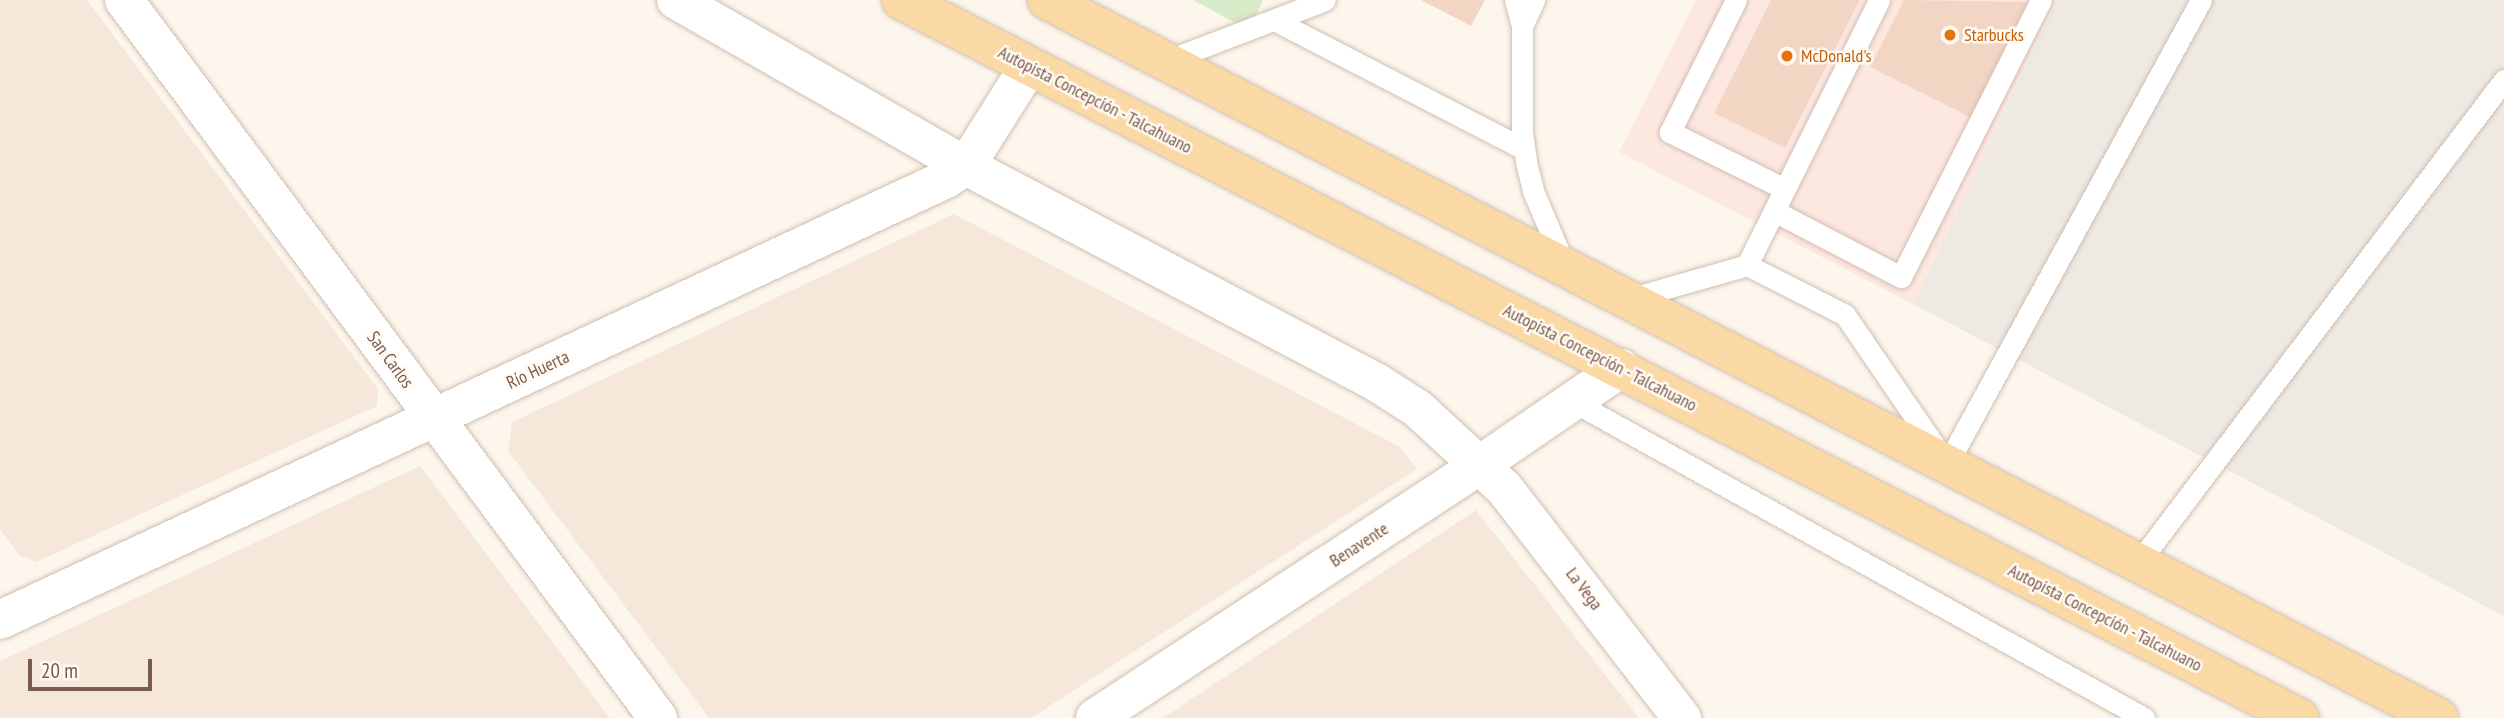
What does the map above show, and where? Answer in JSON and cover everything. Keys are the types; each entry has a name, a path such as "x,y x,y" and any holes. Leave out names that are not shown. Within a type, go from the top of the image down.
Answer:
{"main road":[{"name":"Autopista Concepción - Talcahuano","path":"901,0 2300,718"},
{"path":"1047,0 2439,718"}],"street":[{"name":"San Carlos","path":"124,0 433,419 658,718"},
{"name":"La Vega","path":"676,0 966,166 1376,382 1418,409 1481,464 1527,516 1682,718"},
{"name":"Río Huerta","path":"5,608 433,419 890,208 966,166 1029,66"},
{"name":"Benavente","path":"1095,718 1481,464 1621,368"}],"lane":[{"path":"1166,61 1325,0"},
{"path":"1515,0 1522,26 1524,149 1533,191 1564,266"},
{"path":"1522,26 1535,0"},
{"path":"1736,0 1670,132 1785,189"},
{"path":"1747,265 1879,0"},
{"path":"1774,211 1901,277 2041,0"},
{"path":"1628,299 1747,265 1844,315 1947,464 2201,0"},
{"path":"1274,20 1524,149"},
{"path":"2138,563 2504,80"},
{"path":"1574,402 2144,718"}],"shaded area":[{"path":"0,0 87,0 378,389 377,406 36,562 19,555 0,529"},
{"path":"1696,0 2057,0 1913,304 1619,152"},
{"path":"2057,0 2504,0 2504,616 1913,304"},
{"path":"954,214 1400,447 1417,469 1031,718 709,718 508,451 512,422"},
{"path":"420,466 610,718 0,718 0,661"},
{"path":"1476,510 1639,718 1163,718"}],"green space":[{"path":"1193,0 1263,0 1249,30"}],"building":[{"path":"1421,0 1485,0 1471,26"},
{"name":"McDonald's","path":"1771,0 1860,0 1785,148 1714,113"},
{"name":"Starbucks","path":"1904,0 2031,2 1972,118 1870,67"}],"place":[{"name":"Starbucks","path":"1950,35"},
{"name":"McDonald's","path":"1787,56"}]}
